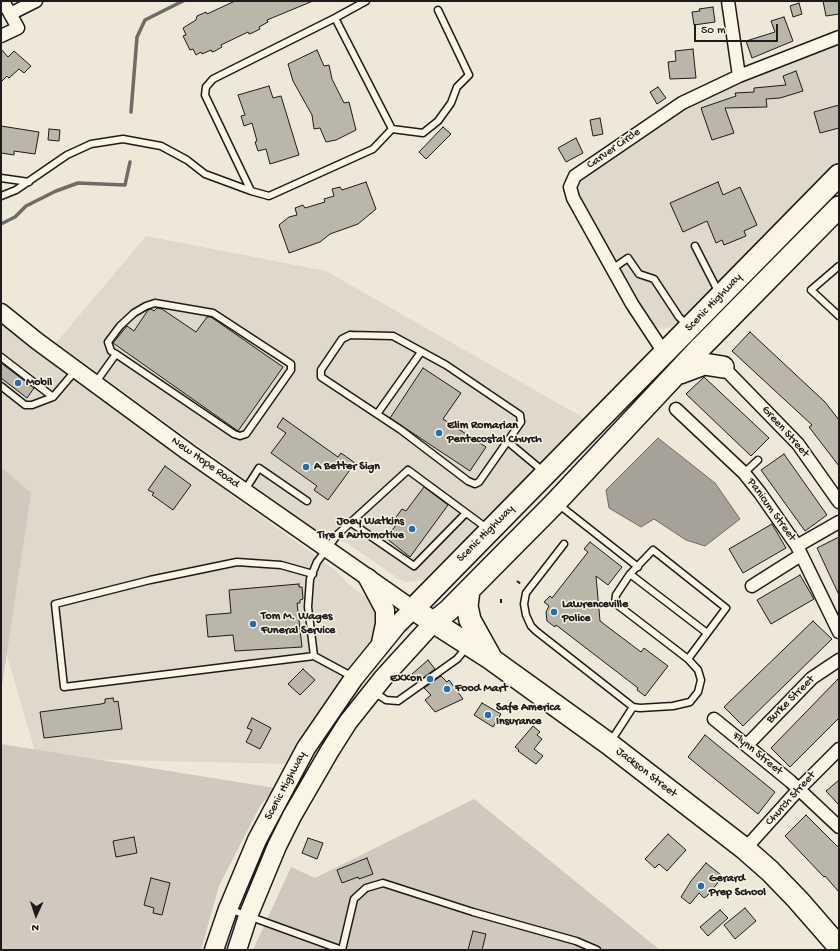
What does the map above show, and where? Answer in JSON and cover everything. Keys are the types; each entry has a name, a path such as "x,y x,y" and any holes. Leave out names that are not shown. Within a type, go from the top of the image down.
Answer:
{"highway":[{"name":"Scenic Highway","path":"413,609 665,354 839,175"},
{"name":"Scenic Highway","path":"434,622 449,610 555,503 716,332 839,207"},
{"path":"716,332 714,343 723,367"},
{"path":"674,376 704,364 723,367"},
{"path":"469,590 467,606 470,620 491,659"},
{"name":"Jackson Street","path":"413,609 470,644 609,744 745,850 770,871 839,946"}],"main road":[{"path":"368,578 385,610 385,624 380,646"},
{"name":"Scenic Highway","path":"214,950 228,909 257,840 306,748 354,678 413,609"},
{"name":"Scenic Highway","path":"237,950 248,916 277,846 292,816 329,752 373,691 434,622"}],"street":[{"path":"1,36 18,28 3,1"},
{"path":"10,14 36,1"},
{"path":"728,1 739,76"},
{"name":"Carver Circle","path":"665,354 612,269 572,198 570,187 575,176 682,103 739,76 839,37"},
{"name":"New Hope Road","path":"1,312 76,370 188,452 245,490 413,609"},
{"name":"Green Street","path":"723,367 798,444 839,502"},
{"name":"Panicum Street","path":"676,409 744,473 799,551 839,632"},
{"path":"752,586 839,522"},
{"name":"Burke Street","path":"747,745 812,678 839,660"},
{"name":"Flynn Street","path":"714,719 799,789 839,827"},
{"name":"Church Street","path":"745,850 799,789 839,749"}],"lane":[{"path":"251,191 205,95 206,87 213,79 366,1"},
{"path":"392,129 423,133 438,121 451,103 457,88 469,76 438,10"},
{"path":"335,18 392,129"},
{"path":"1,196 16,190 67,156 91,144 123,139 161,146 187,160 205,174 269,196 373,149 392,129"},
{"path":"1,178 29,182"},
{"path":"695,246 721,296"},
{"path":"612,269 628,258 639,274 654,279 679,317 690,327"},
{"path":"839,266 811,290 839,316"},
{"path":"155,303 214,313 291,364 291,370 246,434 240,436 234,434 116,354 111,351 108,342 120,326 134,313 155,303"},
{"path":"350,335 393,336 421,352 446,365 520,415 521,422 493,461 489,470 479,482 475,484 468,481 377,414 321,377 321,370 342,339 350,335"},
{"path":"377,414 421,352"},
{"path":"95,384 116,354"},
{"path":"1,357 52,397"},
{"path":"1,386 26,405 52,397 76,370"},
{"path":"507,441 546,474"},
{"path":"744,473 758,460"},
{"path":"245,490 259,468 307,502"},
{"path":"314,656 308,607 310,580 317,562 350,522 408,470 490,530"},
{"path":"555,503 638,567"},
{"path":"350,522 414,566 466,513"},
{"path":"564,544 526,593 524,604 528,621 536,631 633,707 673,706 690,702 698,692 701,680 698,670 688,659 615,603 616,595 630,574 653,550 726,608 688,659"},
{"path":"313,574 280,565 237,562 150,580 55,604 64,687 314,656 354,678"},
{"path":"630,574 707,633"},
{"path":"373,691 386,700 398,701 457,659 470,644"},
{"path":"609,744 633,707"},
{"path":"228,909 342,950 354,900 366,888 383,883 473,912 576,941 597,950"}],"path":[{"path":"516,581 522,585"}],"shaded area":[{"path":"839,43 839,167 763,244 725,275 672,327 660,329 653,325 578,199 576,185 579,181 658,126 732,84"},
{"path":"146,236 326,271 589,421 526,484 488,514 424,580 407,582 399,579 347,543 314,529 56,343"},
{"path":"1,325 4,325 152,432 167,448 335,570 349,585 374,602 379,610 380,631 289,764 37,758 1,635"},
{"path":"658,438 715,483 740,519 705,546 686,540 654,519 641,527 609,508 606,490"},
{"path":"1,467 31,493 1,692"},
{"path":"1,744 275,788 260,806 219,886 201,950 1,950"},
{"path":"474,799 660,950 253,950 291,867 315,878"}],"building":[{"path":"235,1 313,1 267,20 268,22 259,27 260,29 249,34 248,32 221,45 222,47 215,51 212,52 211,50 202,54 201,52 196,55 193,49 190,50 183,36 186,35 183,28 196,20 197,16 206,12 207,14"},
{"path":"823,1 839,1 839,14 826,16"},
{"path":"799,3 802,14 793,17 790,6"},
{"path":"713,7 715,22 694,25 692,12 700,11 699,9"},
{"path":"784,17 793,41 752,58 746,41 775,32 771,21"},
{"path":"1,49 8,57 14,51 31,66 24,73 19,69 9,78 7,76 1,82"},
{"path":"693,49 696,78 670,79 668,62 676,61 675,51"},
{"path":"317,50 324,66 329,65 332,79 344,103 349,102 356,130 336,140 326,142 320,128 314,129 312,115 293,81 288,64"},
{"path":"796,71 803,91 780,98 766,99 767,107 725,108 734,133 712,140 701,108 736,96 735,93 754,92 754,88 786,85 783,76"},
{"path":"269,86 273,98 281,96 299,155 270,164 266,149 258,151 252,123 244,126 241,116 245,115 238,95"},
{"path":"658,87 666,98 657,104 650,92"},
{"path":"839,105 839,128 820,133 814,112"},
{"path":"600,118 603,134 593,136 590,120"},
{"path":"1,126 39,132 35,154 14,151 14,155 1,153"},
{"path":"443,127 451,134 426,159 419,152"},
{"path":"49,129 60,130 59,141 48,140"},
{"path":"576,138 583,153 566,162 558,148"},
{"path":"366,182 376,209 358,224 330,234 320,242 289,253 279,225 289,217 297,215 295,208 303,205 305,208 325,202 324,199 334,196 332,189 340,187 342,190"},
{"path":"718,182 723,195 740,187 757,225 744,231 746,236 724,245 722,240 716,243 707,221 683,232 670,203"},
{"path":"157,308 162,309 196,332 207,317 211,317 283,367 238,431 113,343 127,326 134,331 148,310 151,309 154,311"},
{"path":"750,332 825,402 839,420 839,466 809,427 812,425 732,351"},
{"name":"Mobil","path":"1,363 34,388 27,398 1,378"},
{"name":"Elim Romarian Pentecostal Church","path":"423,368 461,393 443,419 486,447 470,471 390,418"},
{"path":"704,377 769,438 751,456 686,394"},
{"path":"283,418 338,457 341,453 355,463 328,500 314,490 317,486 271,453 286,433 277,427"},
{"path":"784,454 827,515 805,531 761,470"},
{"path":"165,466 191,485 173,510 152,495 154,493 148,490"},
{"name":"Joey Watkins Tire & Automotive","path":"424,487 448,505 410,557 386,538 400,520 396,517 402,509 406,511"},
{"path":"772,524 786,548 743,573 729,549"},
{"path":"839,537 839,595 817,548"},
{"path":"590,542 622,567 608,585 596,576 600,621 641,652 644,648 668,666 645,696 637,690 638,688 556,625 555,627 547,621 546,612 549,606 544,602 550,596 552,598 588,552 584,549"},
{"path":"800,575 814,599 771,624 757,600"},
{"name":"Tom M. Wages Funeral Service","path":"299,584 299,587 302,587 303,599 300,600 300,603 297,603 302,647 235,651 233,635 208,637 206,615 231,613 229,590"},
{"path":"813,621 832,639 743,726 724,707"},
{"path":"428,660 435,669 419,681 412,674"},
{"path":"303,669 315,680 300,695 288,684"},
{"name":"Food Mart","path":"441,676 447,682 449,680 463,699 435,712 425,700 431,695 424,688"},
{"path":"839,678 839,718 790,767 771,748"},
{"path":"113,698 114,702 118,701 122,729 44,738 40,712 101,704 105,703 105,699"},
{"name":"Safe America Insurance","path":"482,703 501,714 493,727 474,715"},
{"path":"252,718 271,728 260,749 246,742 252,730 247,728"},
{"path":"533,726 540,732 537,735 542,739 534,749 543,756 536,764 518,751 519,750 515,747"},
{"path":"705,735 775,792 758,814 688,757"},
{"path":"839,780 839,805 826,791"},
{"path":"806,815 839,848 839,892 785,836"},
{"path":"668,834 686,850 667,871 659,864 655,868 645,859"},
{"path":"134,837 137,853 116,857 113,841"},
{"path":"308,838 323,843 317,859 302,853"},
{"path":"367,858 373,874 359,879 358,877 342,883 337,870"},
{"name":"Gerard Prep School","path":"706,863 721,875 718,879 720,880 707,896 704,898 699,893 690,904 681,897 691,881"},
{"path":"151,878 170,883 162,915 153,913 154,908 144,905"},
{"path":"745,908 756,921 735,939 724,925"},
{"path":"720,910 728,918 708,936 700,927"},
{"path":"473,931 486,934 482,950 468,950"}],"waterway":[{"path":"131,112 137,37 145,20 183,1"},
{"path":"1,224 15,217 26,206 56,191 78,183 125,185 130,162"}],"place":[{"name":"Mobil","path":"18,383"},
{"name":"Elim Romarian Pentecostal Church","path":"439,433"},
{"name":"A Better Sign","path":"306,467"},
{"name":"Joey Watkins Tire & Automotive","path":"412,529"},
{"name":"Lawrenceville Police","path":"554,612"},
{"name":"Tom M. Wages Funeral Service","path":"253,624"},
{"name":"Exxon","path":"430,679"},
{"name":"Food Mart","path":"447,689"},
{"name":"Safe America Insurance","path":"488,715"},
{"name":"Gerard Prep School","path":"701,886"}]}
